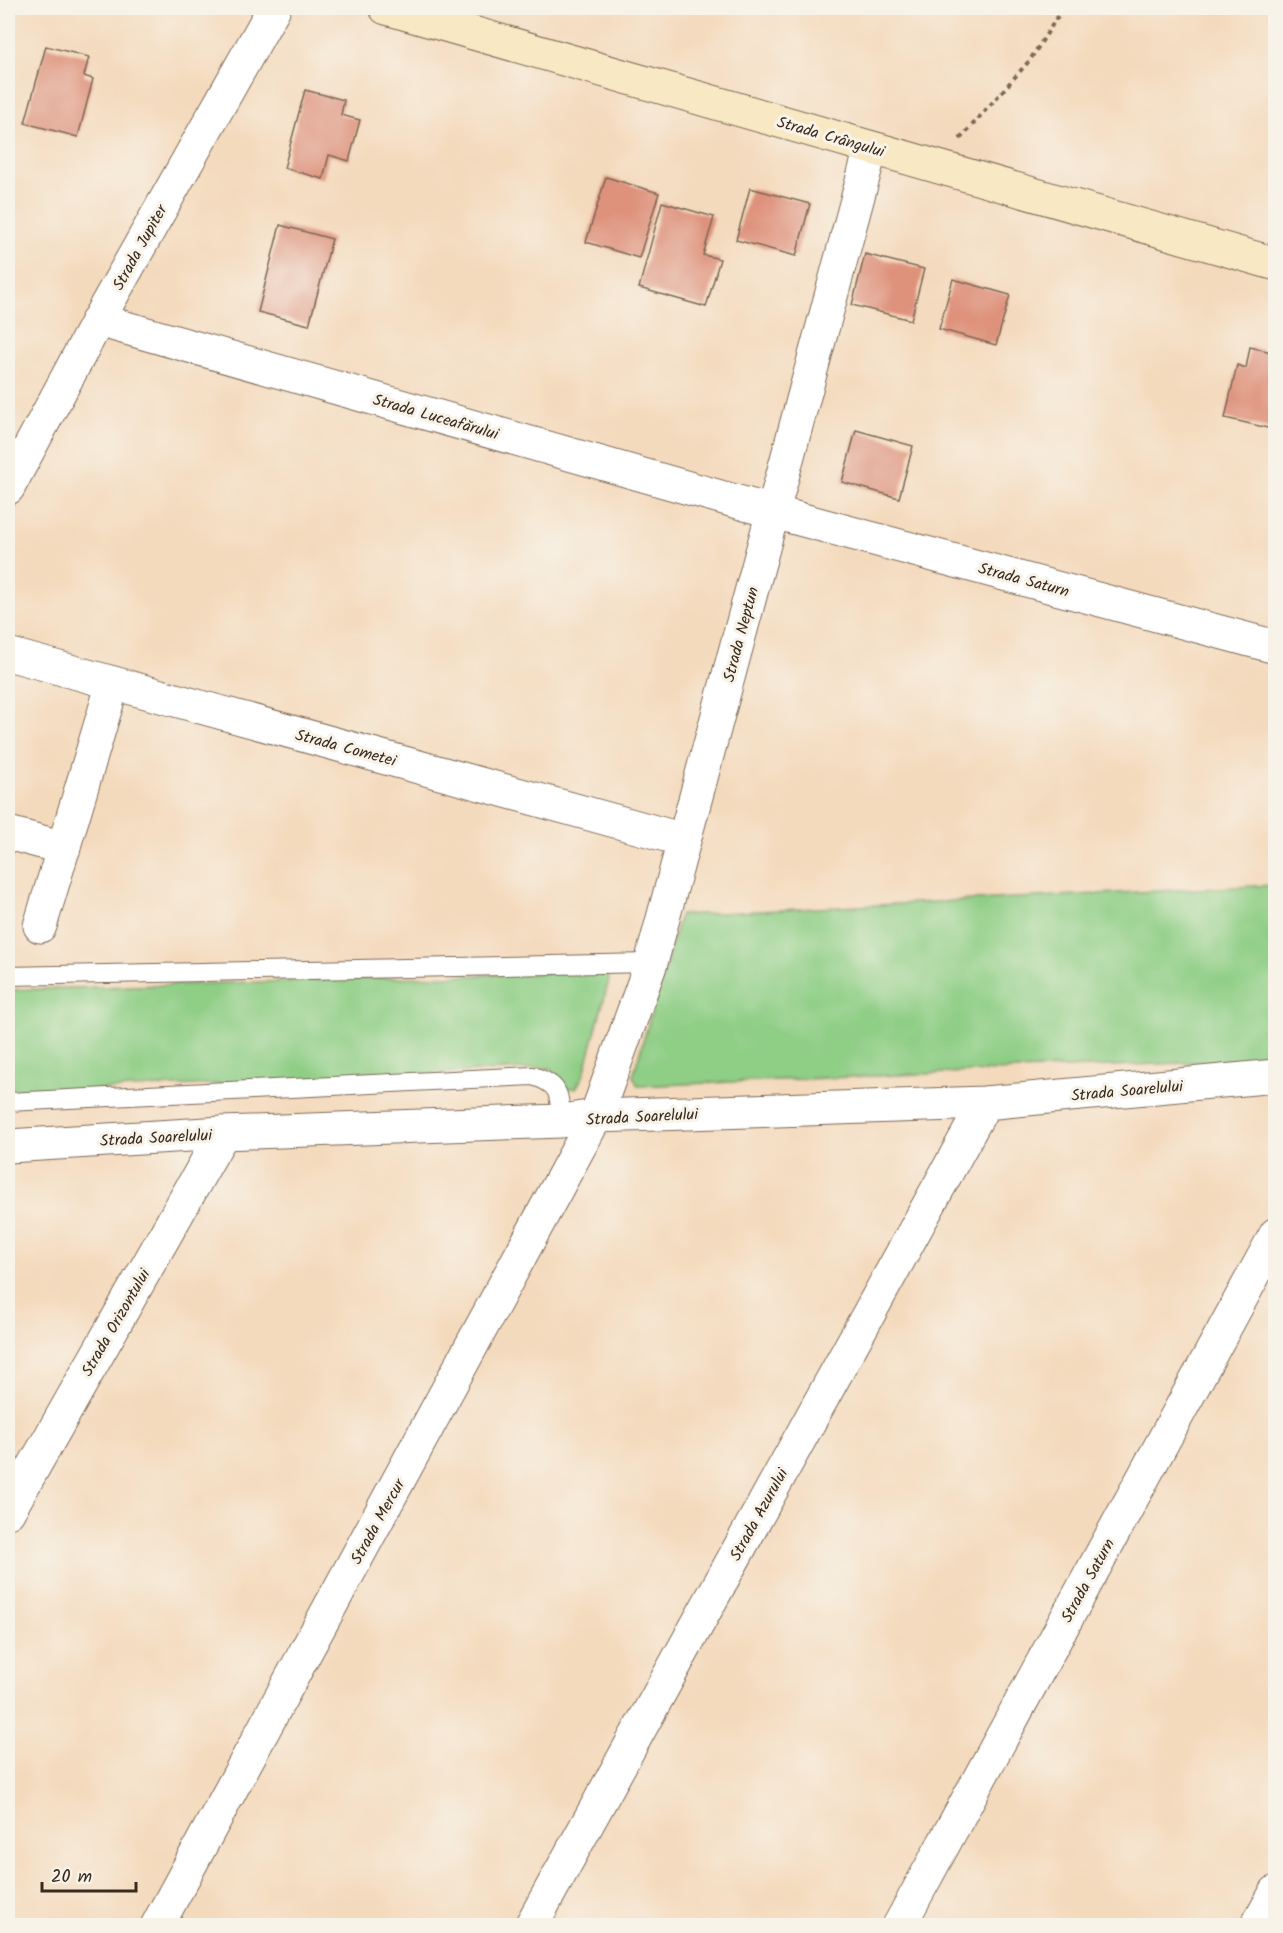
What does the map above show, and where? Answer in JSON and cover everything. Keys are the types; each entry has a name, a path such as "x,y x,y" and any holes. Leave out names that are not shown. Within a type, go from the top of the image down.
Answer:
{"main road":[{"name":"Strada Crângului","path":"386,8 1275,264"}],"street":[{"name":"Strada Jupiter","path":"8,488 98,320 274,8"},
{"name":"Strada Neptun","path":"596,1116 651,963 872,148"},
{"name":"Strada Luceafărului","path":"98,320 773,512"},
{"name":"Strada Saturn","path":"773,512 1275,647"},
{"name":"Strada Cometei","path":"8,654 684,840"},
{"path":"40,926 113,683"},
{"path":"8,833 64,848"},
{"name":"Strada Soarelului","path":"8,1146 223,1133 561,1121 596,1116 985,1103 1275,1076"},
{"name":"Strada Azurului","path":"531,1926 985,1103"},
{"name":"Strada Mercur","path":"157,1926 596,1116"},
{"name":"Strada Orizontului","path":"8,1512 223,1133"},
{"name":"Strada Saturn","path":"899,1926 1275,1234"},
{"path":"1257,1926 1275,1892"}],"lane":[{"path":"8,976 651,963"},
{"path":"8,1102 533,1076 549,1081 559,1094 561,1121"}],"path":[{"path":"934,165 970,129 1030,60 1063,8"}],"green space":[{"path":"1275,885 1275,1059 638,1086 633,1076 680,915"},
{"path":"607,971 609,980 584,1074 576,1088 565,1089 550,1068 8,1094 8,990"}],"building":[{"path":"46,46 89,57 84,76 93,79 78,137 25,123"},
{"path":"305,90 344,100 341,115 360,120 349,161 329,155 323,179 284,168"},
{"path":"606,177 659,193 639,258 586,242"},
{"path":"750,188 810,204 796,256 736,240"},
{"path":"662,202 714,217 703,255 720,259 706,307 639,288"},
{"path":"280,225 332,239 309,325 258,312"},
{"path":"865,254 924,269 911,320 852,305"},
{"path":"953,279 1010,295 996,345 939,329"},
{"path":"1250,347 1276,353 1276,430 1225,418 1237,365 1246,368"},
{"path":"856,430 913,446 899,498 842,482"}]}
